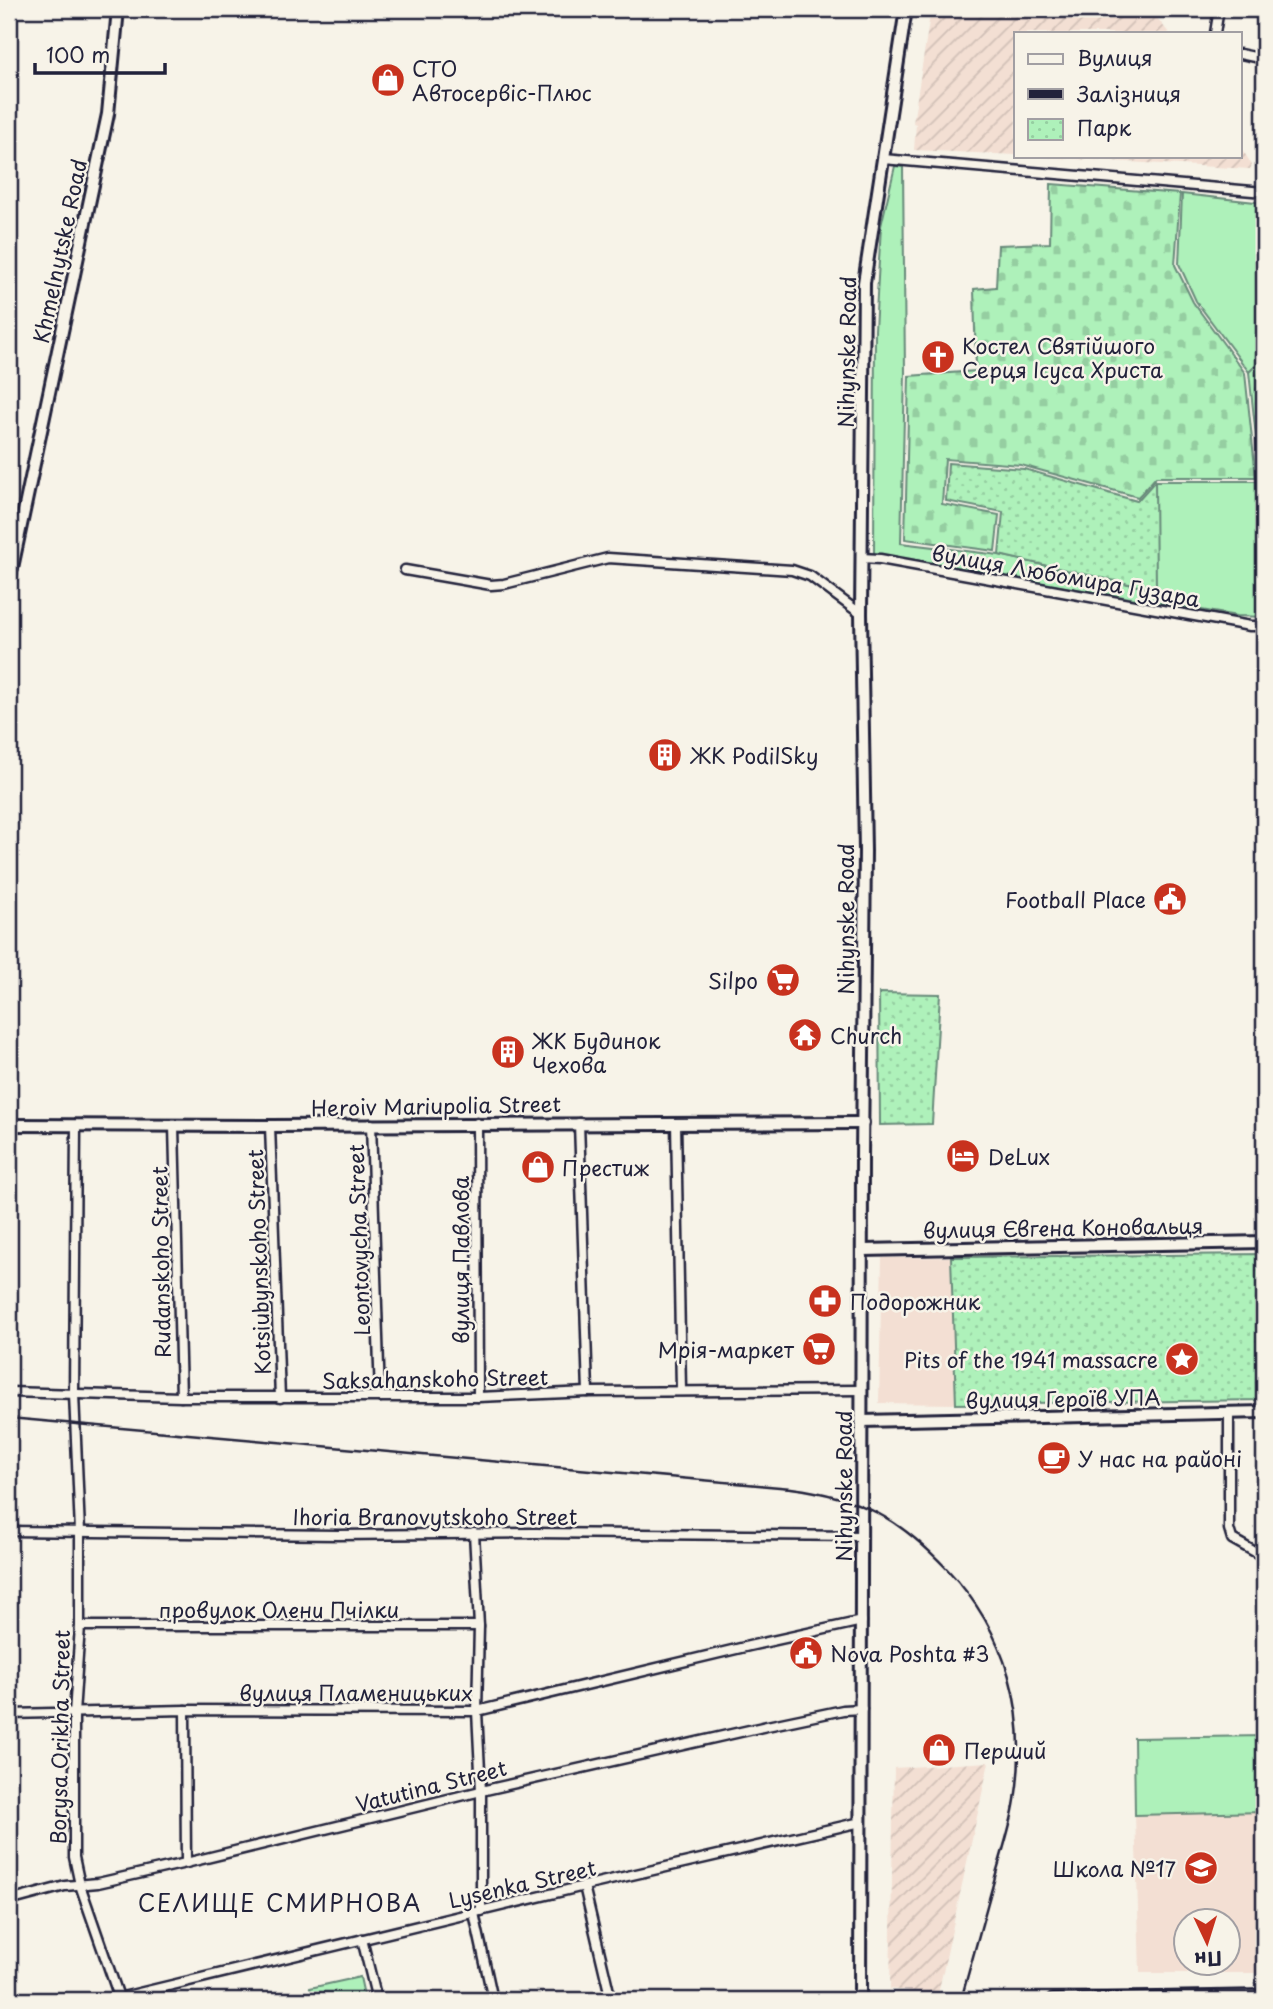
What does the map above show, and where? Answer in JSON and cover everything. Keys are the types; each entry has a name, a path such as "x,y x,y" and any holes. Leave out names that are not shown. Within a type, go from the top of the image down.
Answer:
{"main road":[{"name":"Khmelnytske Road","path":"9,582 108,114 118,9"},
{"name":"Nihynske Road","path":"860,2000 865,755 861,558 864,283 906,9"},
{"name":"Heroiv Mariupolia Street","path":"9,1125 863,1123"},
{"name":"вулиця Євгена Коновальця","path":"863,1250 1264,1242"},
{"name":"вулиця Героїв УПА","path":"862,1421 1264,1412"},
{"path":"1053,2000 1264,1996"}],"street":[{"path":"1215,32 1219,9"},
{"path":"1242,54 1264,59"},
{"path":"883,159 1264,192"},
{"path":"405,570 491,585 608,558 792,570 810,576 861,614"},
{"name":"вулиця Любомира Гузара","path":"861,558 880,559 1144,605 1250,626 1264,626"},
{"path":"579,1123 588,1392"},
{"path":"676,1123 681,1390"},
{"name":"Leontovycha Street","path":"372,1124 380,1397"},
{"name":"вулиця Павлова","path":"477,1124 478,1397"},
{"path":"74,1394 76,1125"},
{"name":"Rudanskoho Street","path":"174,1126 181,1396"},
{"name":"Kotsiubynskoho Street","path":"270,1126 280,1398"},
{"name":"Saksahanskoho Street","path":"9,1392 280,1398 478,1397 681,1390 862,1390"},
{"name":"Borysa Orikha Street","path":"74,1394 80,1532 80,1626 74,1714 74,1857 80,1885 116,2000"},
{"path":"1229,1413 1229,1529 1232,1539 1264,1556"},
{"name":"Ihoria Branovytskoho Street","path":"9,1531 862,1536"},
{"path":"474,1533 479,1626 477,1712 481,1791 477,1912 493,2000"},
{"name":"вулиця Пламеницьких","path":"9,1714 184,1710 477,1712 749,1646 862,1622"},
{"name":"провулок Олени Пчілки","path":"80,1626 479,1626"},
{"name":"Vatutina Street","path":"9,1901 65,1886 186,1863 481,1791 768,1726 843,1710 862,1709"},
{"path":"184,1710 186,1863"},
{"name":"Lysenka Street","path":"116,2000 362,1939 861,1822"},
{"path":"584,1886 611,2000"},
{"path":"362,1939 377,2000"}],"shaded area":[{"path":"931,9 1150,9 1168,32 1014,32 1014,155 914,150 916,124 913,123"},
{"path":"1242,149 1252,165 1250,169 1058,158 1242,158"},
{"path":"951,1257 956,1404 879,1403 882,1258"},
{"path":"989,1762 938,1994 890,1989 894,1768"},
{"name":"Школа №17","path":"1264,1812 1264,1973 1242,1973 1242,1908 1172,1908 1172,1973 1140,1973 1135,1815"}],"green space":[{"path":"895,166 903,167 905,373 901,543 999,555 1155,590 1155,481 1260,481 1264,510 1264,617 1237,616 874,555 875,330 881,226"},
{"path":"1051,184 1180,194 1175,265 1193,302 1245,373 1256,477 1156,477 1138,497 1021,465 945,459 942,504 999,515 995,551 905,539 909,376 976,371 974,289 996,287 998,245 1050,243"},
{"path":"1182,194 1264,203 1264,358 1249,372 1196,301 1179,264"},
{"path":"1264,358 1264,510 1249,372"},
{"path":"948,463 1024,469 1137,501 1155,481 1156,590 999,555 1003,512 946,501"},
{"path":"879,993 940,994 932,1124 880,1125"},
{"path":"1264,1254 1264,1400 956,1404 951,1257"},
{"path":"1264,1736 1264,1812 1135,1815 1134,1738"},
{"path":"360,1977 365,2000 313,2000 310,1988"}],"railway":[{"path":"9,1418 791,1488 838,1497 895,1523 929,1551 968,1593 999,1647 1015,1706 1019,1768 1013,1810 961,2000"}],"place":[{"name":"СТО Автосервіс-Плюс","path":"388,80"},
{"name":"Костел Святійшого Серця Ісуса Христа","path":"938,357"},
{"name":"ЖК PodilSky","path":"665,755"},
{"name":"Football Place","path":"1170,899"},
{"name":"Silpo","path":"783,980"},
{"name":"Church","path":"805,1035"},
{"name":"ЖК Будинок Чехова","path":"508,1052"},
{"name":"DeLux","path":"963,1156"},
{"name":"Престиж","path":"538,1167"},
{"name":"Подорожник","path":"825,1301"},
{"name":"Мрія-маркет","path":"819,1349"},
{"name":"Pits of the 1941 massacre","path":"1182,1359"},
{"name":"У нас на районі","path":"1054,1458"},
{"name":"Nova Poshta #3","path":"806,1653"},
{"name":"Перший","path":"939,1750"},
{"name":"Школа №17","path":"1201,1868"}],"district":[{"name":"СЕЛИЩЕ СМИРНОВА","path":"280,1902"}]}
